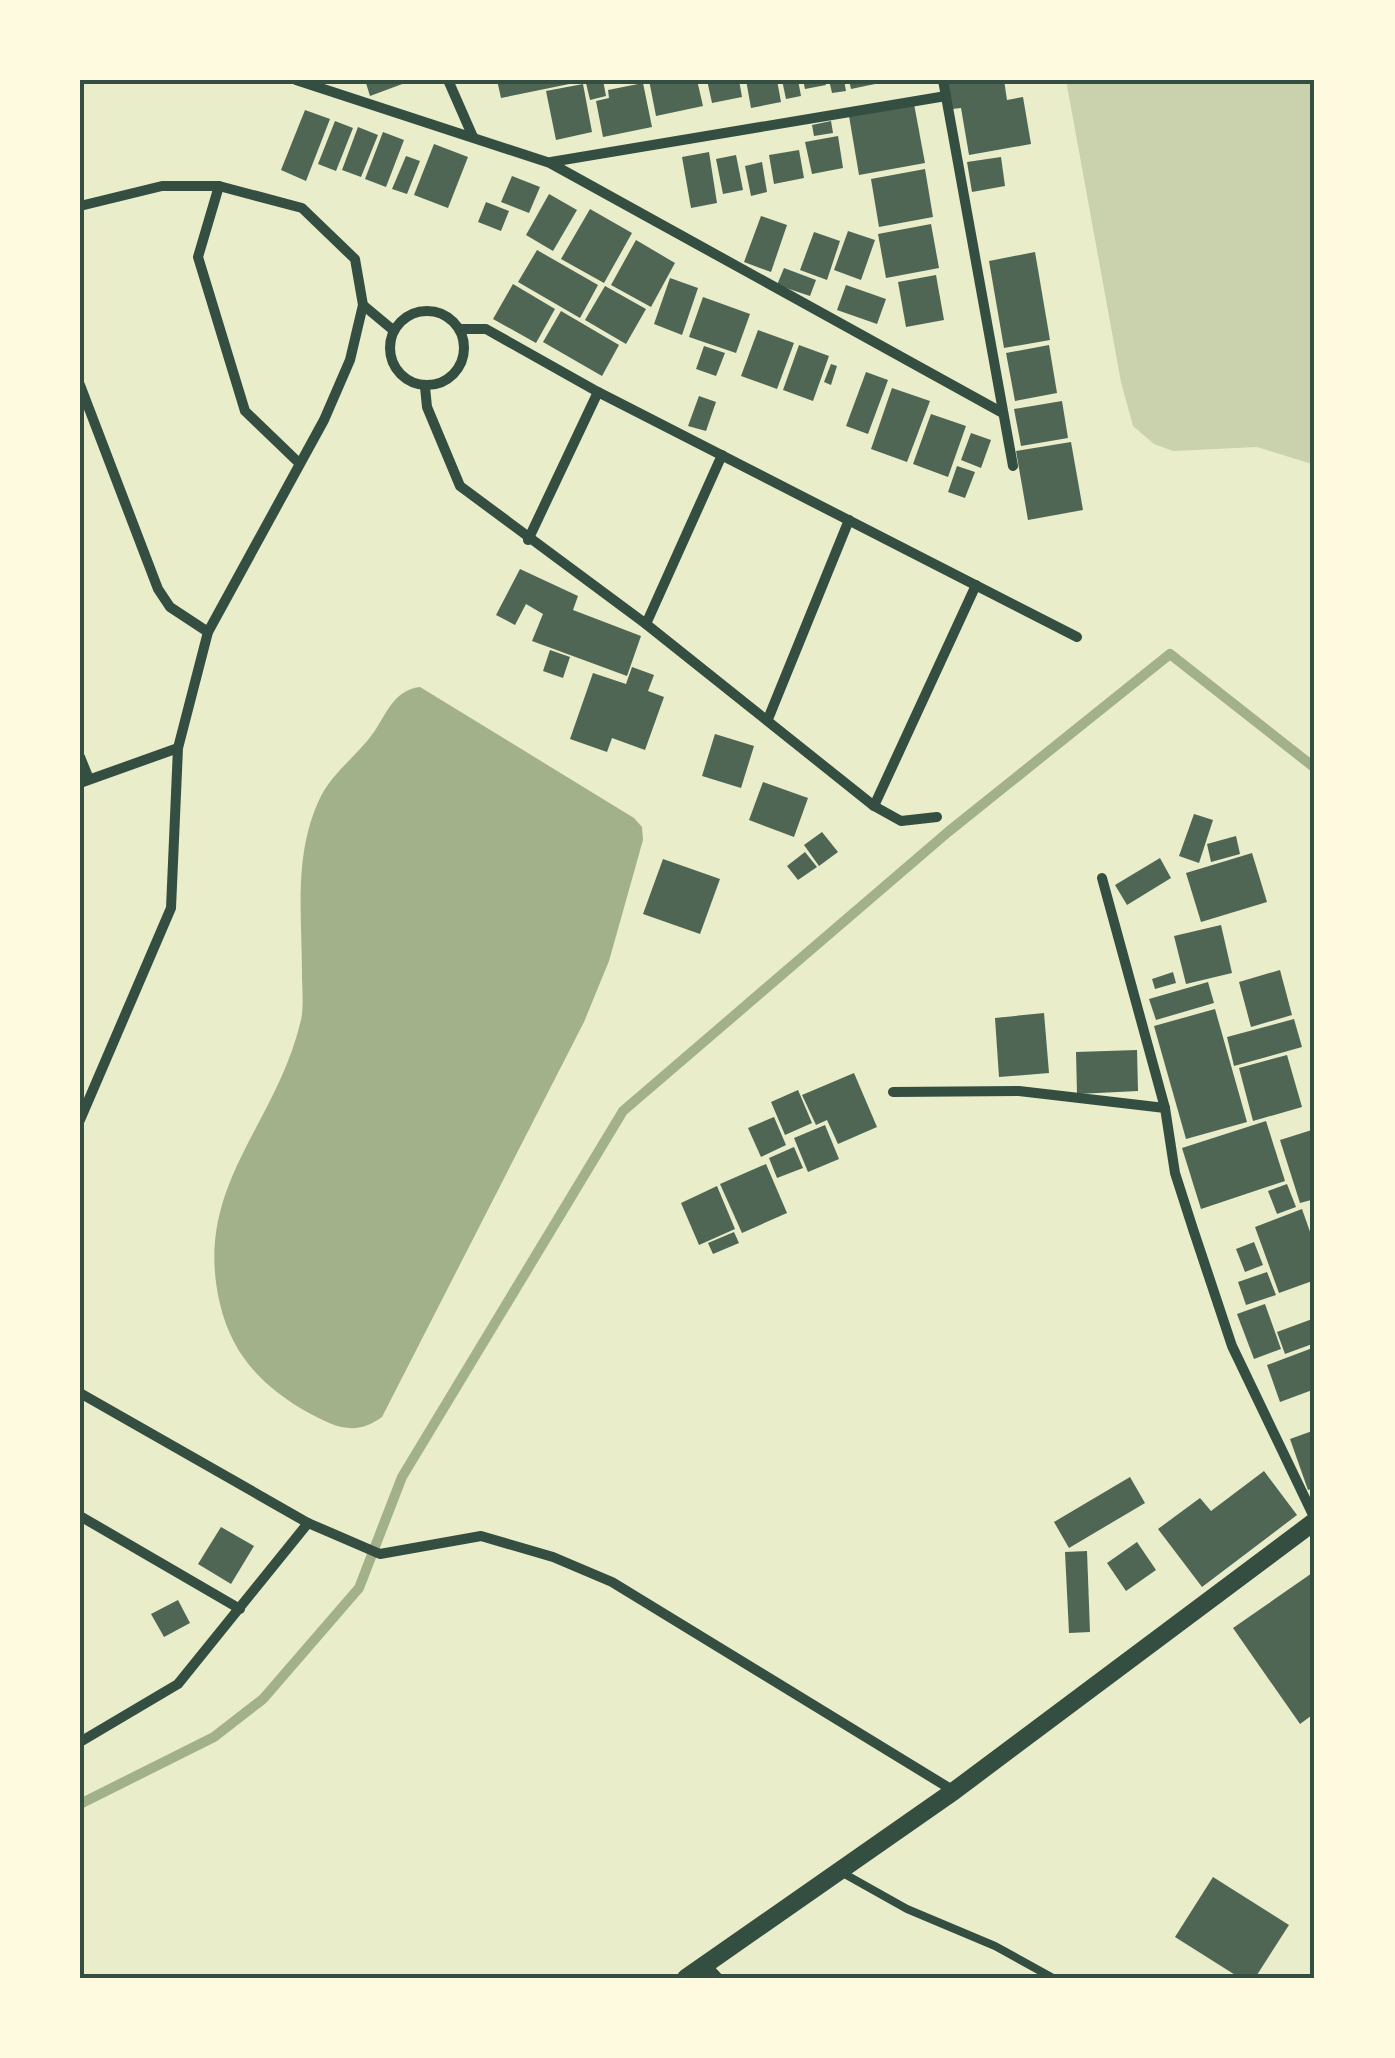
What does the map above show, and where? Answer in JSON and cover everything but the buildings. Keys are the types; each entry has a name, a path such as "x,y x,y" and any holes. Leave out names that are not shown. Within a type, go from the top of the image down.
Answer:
{"street":[{"path":"296,80 550,162 1001,412"},
{"path":"448,80 472,137"},
{"path":"944,80 1013,466"},
{"path":"550,162 946,96"},
{"path":"80,206 162,186 219,186 302,208 355,259 363,306 350,360 324,420 208,632 178,748 170,908 80,1120"},
{"path":"219,186 198,257 245,411 298,462"},
{"path":"363,306 393,330"},
{"path":"414,312 440,312 461,330 464,356 450,379 425,387 400,376 388,352 393,330 414,312"},
{"path":"461,330 486,329 598,392 1076,637"},
{"path":"80,384 158,590 170,607 208,632"},
{"path":"425,387 427,407 460,486 646,624 874,806 901,821 937,818"},
{"path":"528,540 598,392"},
{"path":"646,624 722,456"},
{"path":"768,720 849,520"},
{"path":"874,806 976,585"},
{"path":"80,757 84,781 178,748"},
{"path":"686,1978 712,1972 1315,1520 1232,1346 1175,1173 1165,1108 1102,878"},
{"path":"894,1092 1019,1091 1165,1108"},
{"path":"80,1393 308,1523 380,1554 481,1536 553,1557 612,1582 954,1790"},
{"path":"80,1516 240,1609"},
{"path":"80,1742 178,1684 308,1523"}],"lane":[{"path":"842,1872 907,1909 995,1946 1054,1978"}],"shaded area":[{"path":"1066,80 1315,80 1315,465 1257,447 1173,451 1154,444 1133,426 1121,382"},
{"path":"420,687 634,818 642,827 643,840 609,961 584,1022 382,1417 363,1427 345,1428 291,1402 263,1380 241,1354 220,1304 214,1262 217,1225 227,1190 274,1093 301,1020 301,884 312,818 326,787 368,740 392,704 404,693"}],"waterway":[{"path":"80,1804 214,1737 263,1699 359,1588 402,1477 623,1111 948,832 1170,654 1315,768"}]}
